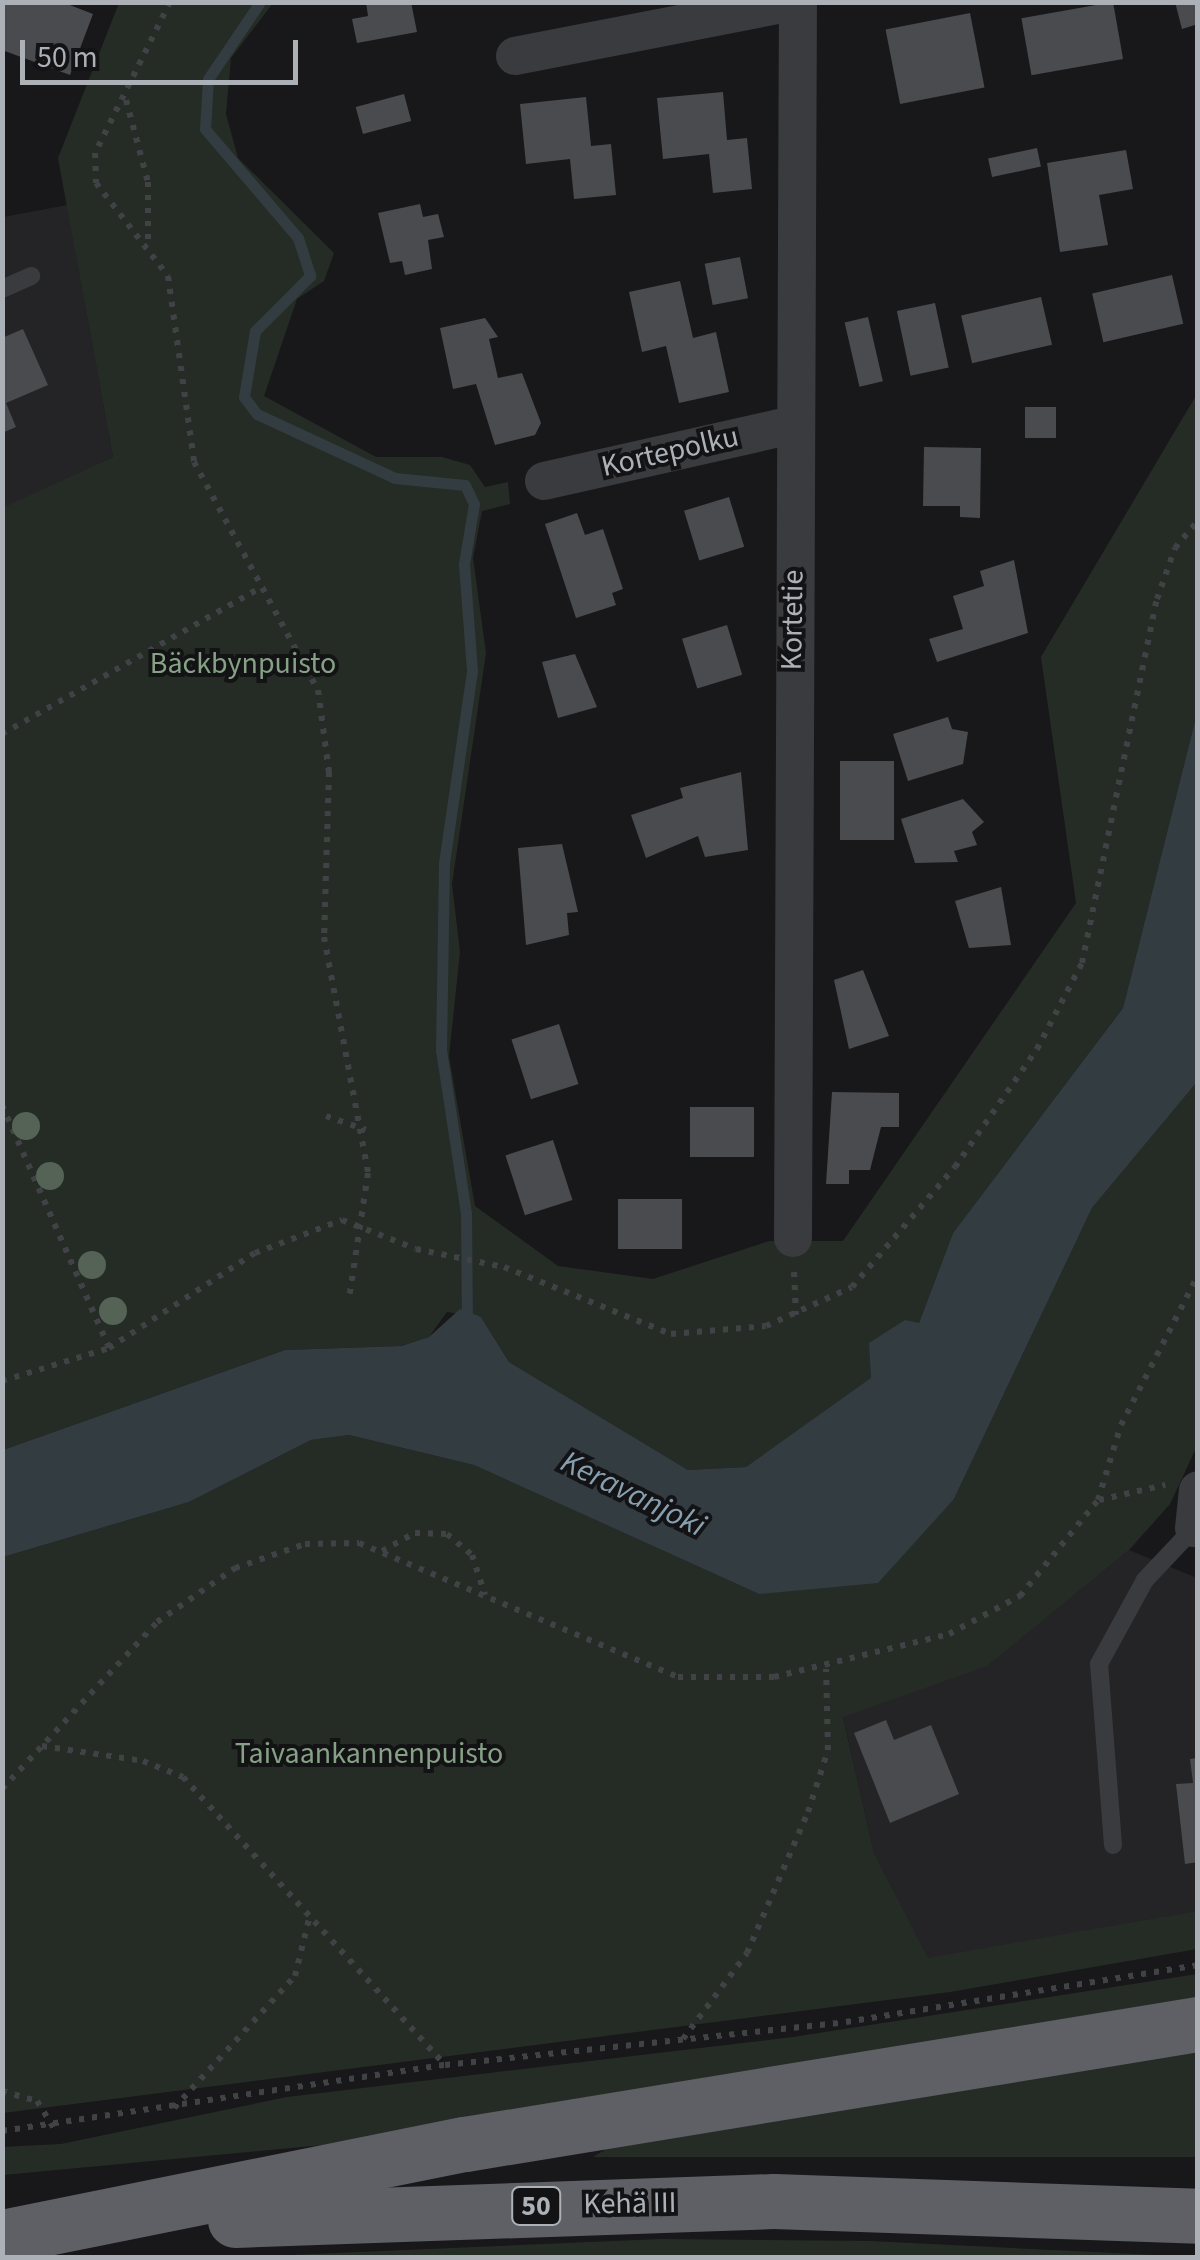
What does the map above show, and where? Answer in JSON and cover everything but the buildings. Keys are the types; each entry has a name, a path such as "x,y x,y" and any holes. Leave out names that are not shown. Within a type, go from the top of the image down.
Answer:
{"highway":[{"path":"2,2237 465,2144 1198,2024"},
{"name":"Kehä III","path":"2,2237 386,2209 774,2201 1198,2216"}],"street":[{"path":"515,56 796,2"},
{"name":"Kortetie","path":"792,1238 796,2"},
{"name":"Kortepolku","path":"544,482 796,424"},
{"path":"1189,1485 1194,1528"}],"lane":[{"path":"2,289 31,276"},
{"path":"1113,1845 1099,1664 1145,1580 1194,1528"}],"path":[{"path":"170,2 126,100 95,153 96,183 168,276 194,462 310,668 327,732 324,937 366,1130 362,1221 349,1298"},
{"path":"126,100 148,182 148,246"},
{"path":"2,1381 109,1348 301,1229 362,1221 416,1249 504,1267 640,1330 710,1335 766,1326 852,1287 901,1236 1027,1064 1082,963 1157,599 1174,548 1198,522"},
{"path":"2,734 262,587"},
{"path":"2,1105 109,1348"},
{"path":"326,1116 366,1130"},
{"path":"2,1789 126,1651 200,1587 305,1544 381,1552 678,1677 826,1668 985,1618 1045,1572 1098,1500 1122,1424 1198,1275"},
{"path":"1098,1500 1189,1485"},
{"path":"381,1552 415,1533 447,1534 472,1555 484,1595"},
{"path":"682,2040 747,1953 808,1812 828,1750 826,1668"},
{"path":"42,1746 143,1761 183,1777 444,2065"},
{"path":"173,2109 294,1976 310,1914"},
{"path":"2,2131 173,2109 444,2065 682,2040 1198,1964"},
{"path":"2,2091 37,2101 52,2127"}],"shaded area":[{"path":"67,205 113,457 3,508 3,217"},
{"path":"1129,1550 1197,1578 1197,1911 928,1959 874,1853 843,1716 987,1665"}],"green space":[{"name":"Bäckbynpuisto","path":"119,3 273,3 231,58 226,114 238,158 334,253 324,281 297,299 264,396 376,457 442,457 470,465 485,487 508,482 510,504 482,511 473,558 486,653 452,884 460,952 449,1056 475,1206 558,1266 653,1279 769,1241 843,1241 1076,903 1041,657 1197,394 1197,713 1123,1008 953,1233 919,1323 872,1378 746,1467 688,1470 509,1362 481,1317 447,1312 429,1337 400,1346 285,1350 3,1450 2,508 113,457 58,158"},
{"name":"Taivaankannenpuisto","path":"1197,1082 1197,1446 1170,1504 1129,1550 987,1666 843,1717 874,1853 928,1958 1197,1911 1197,1949 950,1992 3,2113 3,1557 189,1502 311,1440 349,1435 474,1465 759,1594 954,1499 1092,1208"},
{"path":"1197,1974 1197,2003 387,2139 3,2175 2,2147 61,2144 287,2097 793,2037"},
{"path":"1197,2044 1197,2157 593,2157 611,2146"},
{"path":"661,2239 869,2241 1198,2257 243,2257"}],"water":[{"name":"Keravanjoki","path":"1197,713 1197,1082 1092,1208 954,1499 878,1583 759,1594 474,1465 349,1435 311,1440 189,1502 3,1557 3,1450 285,1350 401,1346 429,1337 460,1309 481,1317 509,1362 688,1470 746,1467 871,1378 869,1343 905,1320 919,1323 953,1233 1123,1008"}],"waterway":[{"path":"260,2 208,79 205,129 298,238 310,276 255,331 244,397 257,414 395,478 465,485 474,504 464,564 472,671 444,863 441,1050 466,1213 467,1325"}]}
